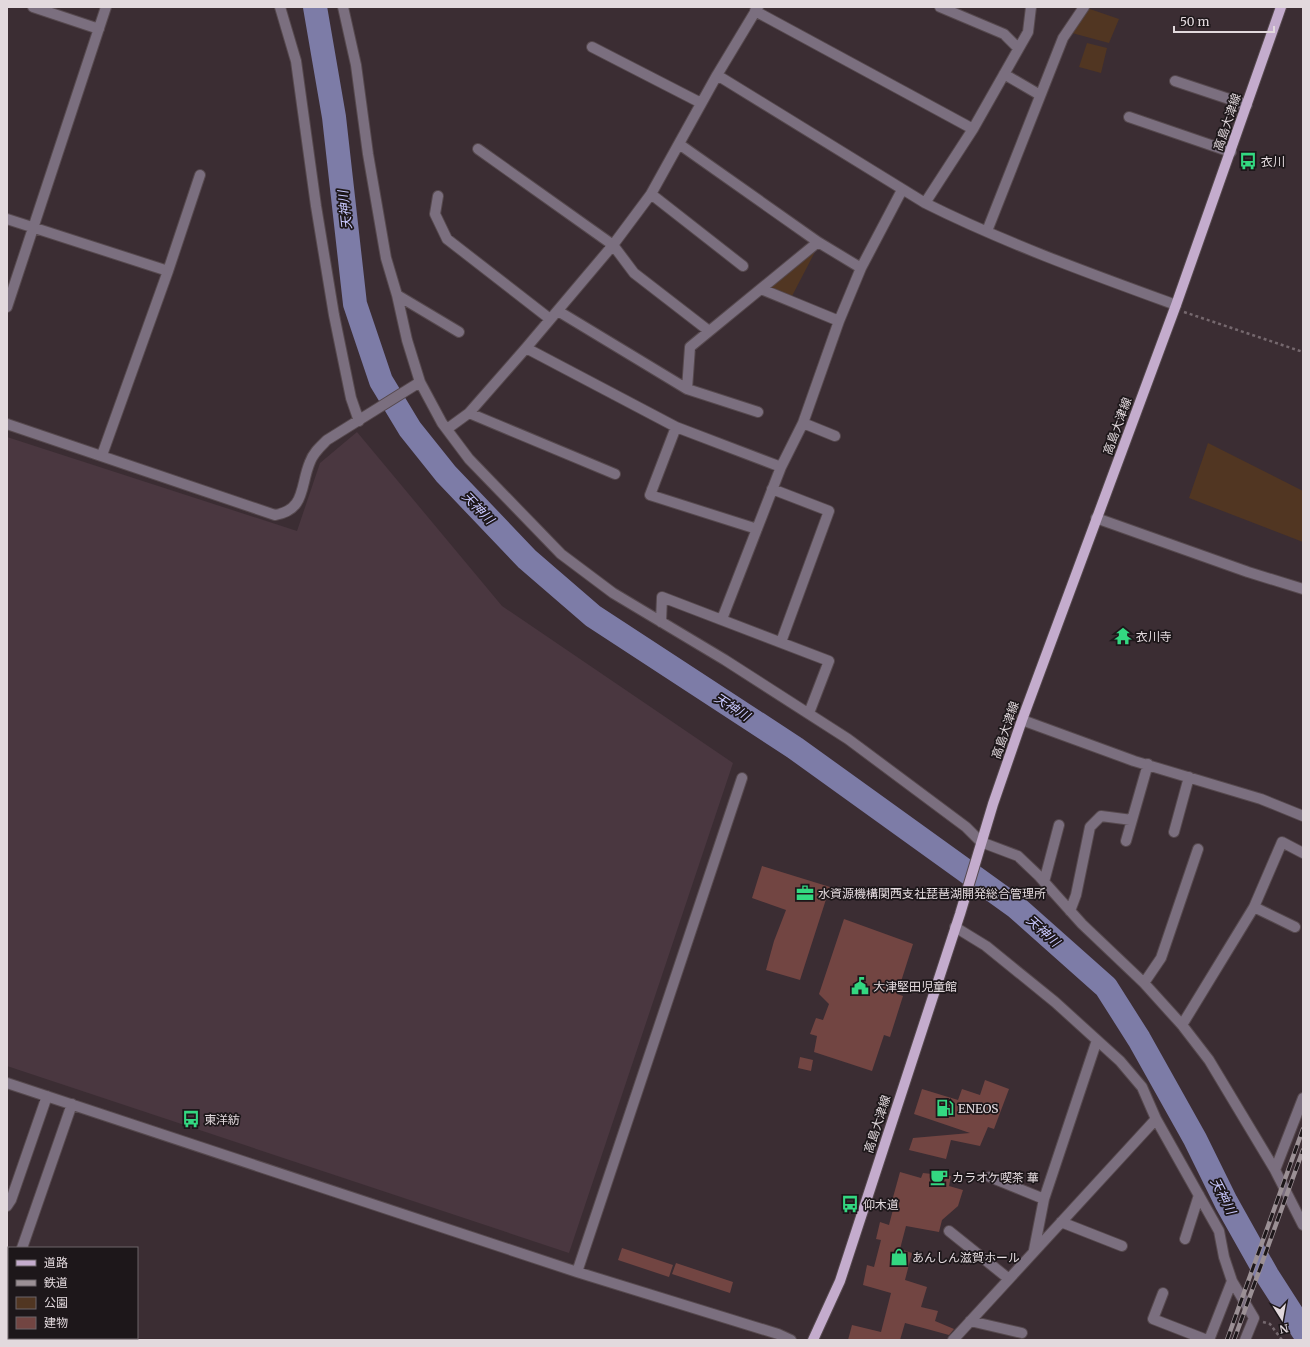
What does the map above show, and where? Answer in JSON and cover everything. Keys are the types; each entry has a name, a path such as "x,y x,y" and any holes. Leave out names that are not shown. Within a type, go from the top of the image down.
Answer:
{"main road":[{"name":"高島大津線","path":"814,1340 840,1281 960,914 981,842 1022,720 1175,307 1282,7"}],"street":[{"path":"33,7 99,29"},
{"path":"7,307 106,7"},
{"path":"280,7 296,61 316,206 334,315 351,398 359,421"},
{"path":"343,7 356,65 368,154 386,258 397,295 417,384 469,459 561,554 613,593 848,739 966,827 981,842 1018,856 1070,911 1144,983 1182,1025 1209,1060 1276,1170 1303,1225"},
{"path":"940,7 1004,34 1018,48"},
{"path":"925,203 973,129 1028,32 1031,7"},
{"path":"987,231 1062,38 1084,7"},
{"path":"447,429 469,413 526,348 614,244 651,194 701,103 756,9 973,129"},
{"path":"592,47 701,103"},
{"path":"1004,74 1040,95"},
{"path":"717,75 925,203 987,231 1175,307"},
{"path":"1175,80 1247,106"},
{"path":"1128,117 1231,152"},
{"path":"679,144 818,242 861,268"},
{"path":"478,149 614,244 634,273 709,331"},
{"path":"102,455 168,271 200,175"},
{"path":"722,619 781,467 803,423 839,321 861,268 902,190"},
{"path":"651,194 743,266"},
{"path":"438,196 435,214 447,240 550,319"},
{"path":"7,219 168,271"},
{"path":"688,389 690,346 818,242"},
{"path":"761,289 839,321"},
{"path":"397,295 459,332"},
{"path":"558,311 688,389 758,412"},
{"path":"526,348 676,427 781,467"},
{"path":"7,424 275,514 286,513 294,508 298,502 310,462 316,451 327,440 417,384"},
{"path":"469,413 615,474"},
{"path":"803,423 835,436"},
{"path":"676,427 650,495 757,528"},
{"path":"772,489 829,511 781,642"},
{"path":"1096,518 1248,572 1303,589"},
{"path":"661,622 662,597 829,661 808,713"},
{"path":"1022,720 1148,764 1261,798 1303,816"},
{"path":"1126,841 1148,764"},
{"path":"1174,832 1189,777"},
{"path":"577,1272 742,778"},
{"path":"1070,911 1076,895 1090,827 1101,816 1132,820"},
{"path":"1044,882 1059,825"},
{"path":"1182,1025 1254,907 1282,842 1303,853"},
{"path":"1144,983 1161,958 1198,849"},
{"path":"1254,907 1295,927"},
{"path":"955,926 986,946 1055,1002 1120,1061 1142,1087 1156,1119 1219,1231 1224,1257 1232,1281 1254,1318 1245,1340"},
{"path":"1034,1251 1044,1199 1097,1040"},
{"path":"7,1083 577,1272 778,1334 791,1340"},
{"path":"7,1206 11,1200 47,1096"},
{"path":"1276,1170 1303,1098"},
{"path":"22,1247 72,1104"},
{"path":"953,1340 1156,1119"},
{"path":"990,1177 1044,1199"},
{"path":"1185,1239 1199,1195"},
{"path":"1061,1222 1122,1246"},
{"path":"949,1231 1009,1279"},
{"path":"1163,1293 1154,1319 1208,1340 1232,1281"},
{"path":"970,1321 1022,1333"}],"path":[{"path":"1175,307 1303,352"},
{"path":"1254,1318 1270,1324 1282,1340"}],"shaded area":[{"path":"357,432 502,606 733,763 569,1253 7,1066 7,437 297,531 320,463"}],"green space":[{"path":"1084,7 1119,19 1109,43 1072,33"},
{"path":"1087,43 1107,48 1101,73 1079,67"},
{"path":"818,246 792,296 769,288"},
{"path":"1208,443 1303,491 1303,542 1189,498"}],"building":[{"path":"762,866 830,887 800,980 766,970 774,941 786,910 752,898"},
{"path":"844,919 913,944 897,994 903,996 890,1037 884,1035 872,1071 814,1052 817,1036 810,1034 816,1018 823,1020 829,1004 819,994"},
{"path":"800,1057 813,1060 811,1071 798,1068"},
{"path":"985,1080 1009,1089 994,1129 988,1127 980,1146 951,1140 946,1159 909,1150 913,1138 970,1133 914,1114 922,1089 958,1100 962,1089 980,1095"},
{"path":"900,1172 921,1178 923,1173 951,1176 949,1186 963,1190 958,1206 942,1220 939,1232 906,1226 900,1249 912,1253 905,1280 927,1287 921,1307 938,1311 935,1321 954,1329 949,1335 905,1323 900,1340 848,1340 852,1325 881,1332 891,1293 863,1285 867,1265 874,1267 881,1240 876,1239 880,1222 889,1225 895,1202 892,1201"},
{"path":"622,1248 673,1265 669,1277 618,1260"},
{"path":"676,1263 733,1282 730,1293 672,1274"}],"waterway":[{"name":"天神川","path":"315,7 334,117 355,304 381,381 410,429 446,474 527,559 593,616 795,748 1016,907 1106,987 1139,1039 1195,1139 1226,1202 1267,1275 1303,1331"}],"railway":[{"path":"1227,1340 1303,1129"},
{"path":"1234,1340 1303,1150"}],"place":[{"name":"衣川","path":"1248,161"},
{"name":"衣川寺","path":"1123,636"},
{"name":"水資源機構関西支社琵琶湖開発総合管理所","path":"805,893"},
{"name":"大津堅田児童館","path":"860,986"},
{"name":"ENEOS","path":"945,1108"},
{"name":"東洋紡","path":"191,1119"},
{"name":"カラオケ喫茶 華","path":"939,1177"},
{"name":"仰木道","path":"850,1204"},
{"name":"あんしん滋賀ホール","path":"899,1257"}]}
